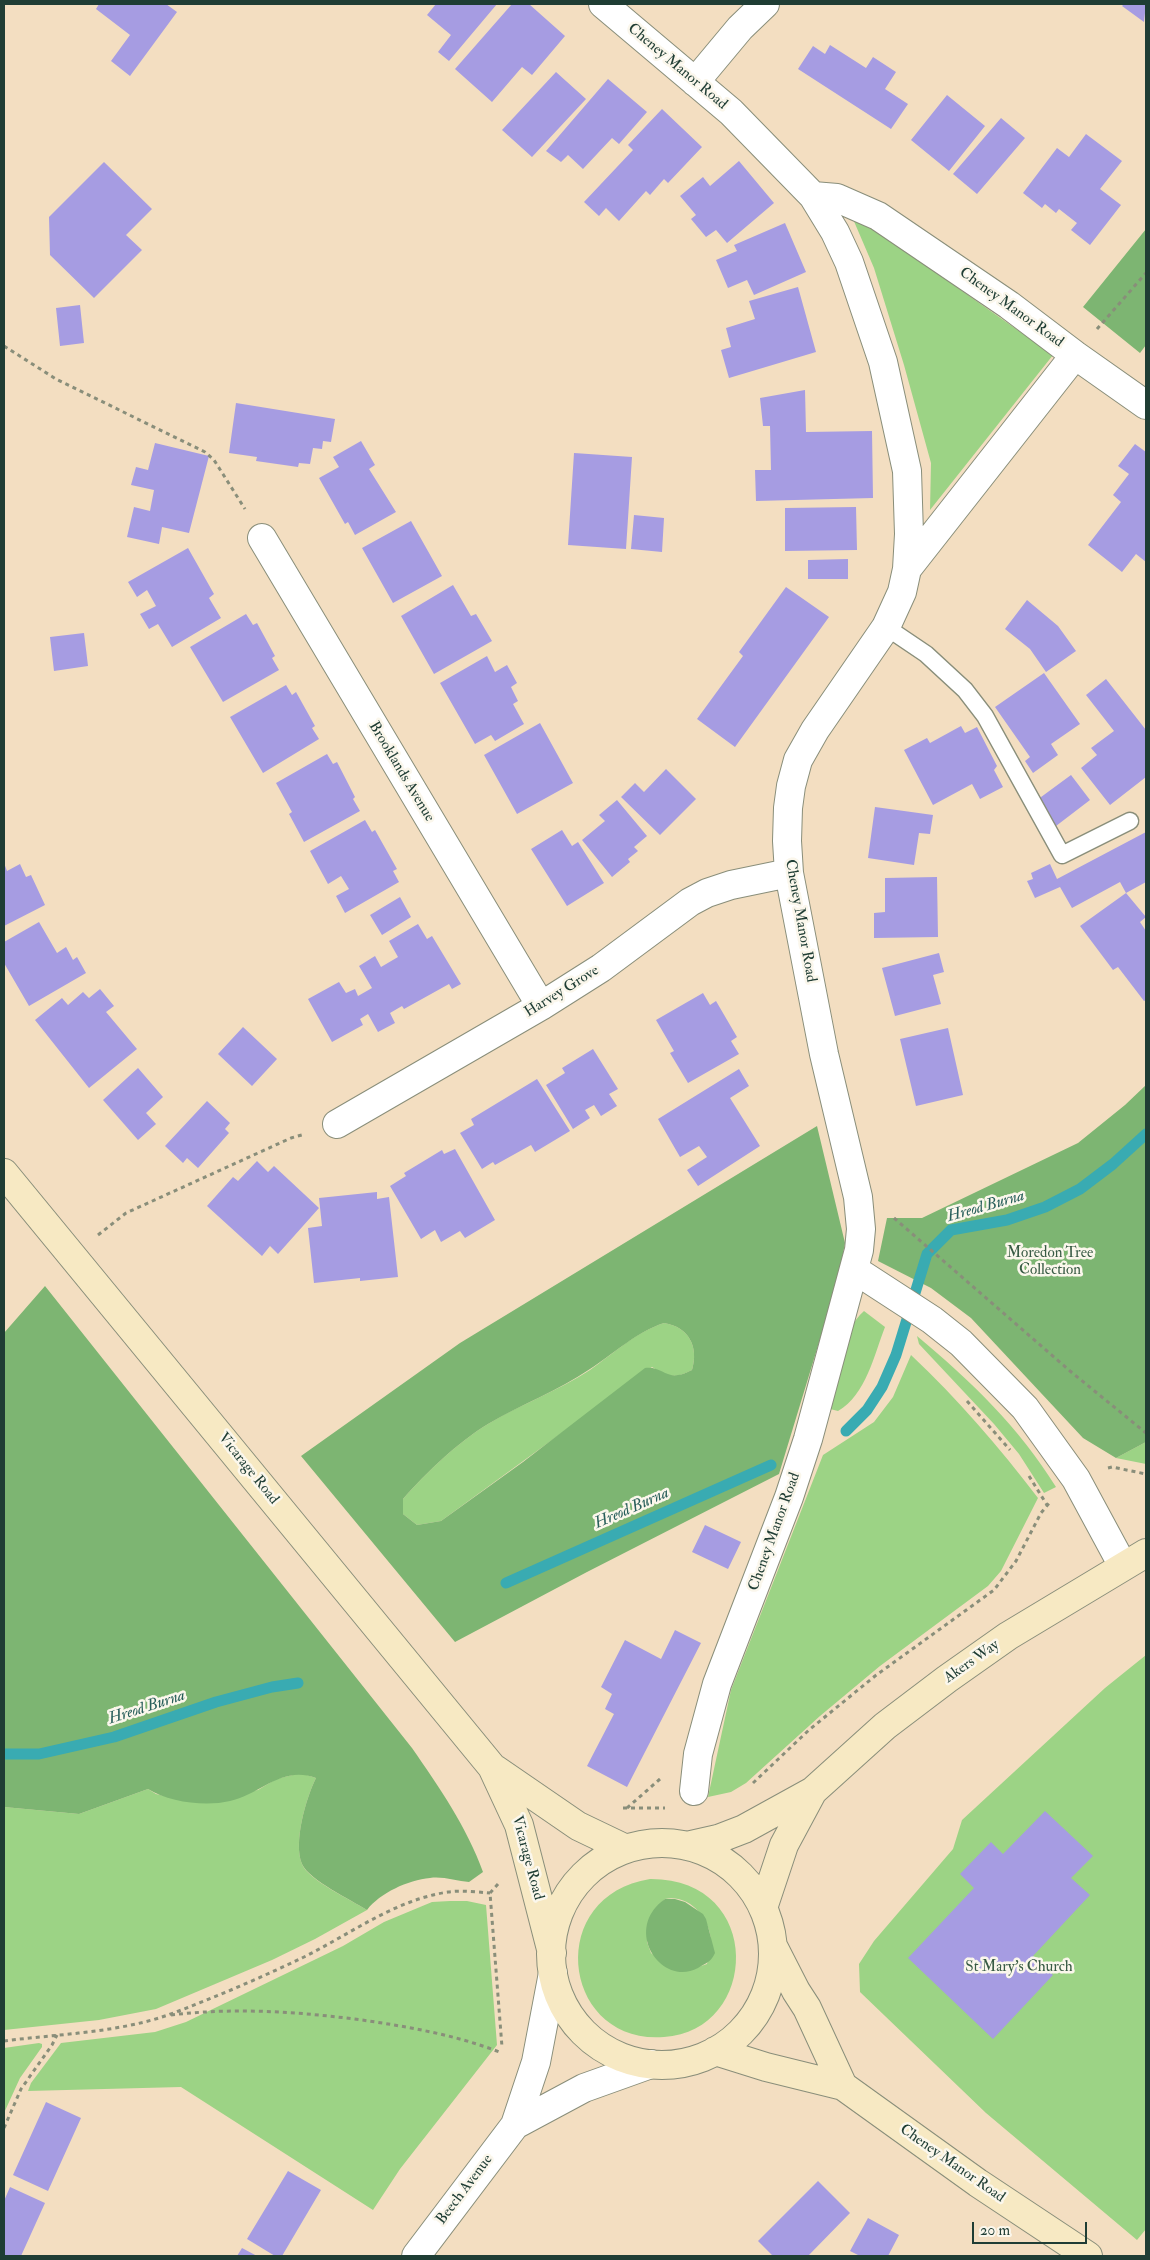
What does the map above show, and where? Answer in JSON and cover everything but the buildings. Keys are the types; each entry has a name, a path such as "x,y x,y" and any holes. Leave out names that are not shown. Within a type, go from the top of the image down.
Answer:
{"main road":[{"name":"Vicarage Road","path":"4,1173 492,1767 514,1812 529,1863 558,1992 566,2010 587,2035 602,2047 620,2056 652,2064 684,2062 715,2051 736,2036 753,2016 762,2000 770,1979 773,1946"},
{"name":"Akers Way","path":"687,1846 744,1829 813,1792 885,1726 947,1679 1008,1636 1146,1553"},
{"name":"Vicarage Road","path":"492,1767 578,1826 626,1849"},
{"name":"Akers Way","path":"763,1908 784,1845 813,1792"},
{"path":"553,1963 553,1934 559,1915 571,1891 596,1865 626,1849 654,1844 687,1846 718,1858 736,1872 751,1888 763,1908 773,1946"},
{"name":"Cheney Manor Road","path":"773,1946 807,2008 843,2086"},
{"name":"Cheney Manor Road","path":"715,2051 766,2068 843,2086 978,2183 1088,2256"}],"street":[{"name":"Cheney Manor Road","path":"603,4 731,112 813,196 835,232 849,262 888,380 907,470 910,502 907,569 902,592 886,627 815,730 798,760 791,786 788,808 787,841 789,873 824,1054 858,1197 861,1229 855,1270 808,1439 789,1497 717,1684 698,1754 694,1792"},
{"path":"695,82 740,28 764,4"},
{"name":"Cheney Manor Road","path":"813,196 837,198 853,203 878,216 1009,305 1075,355 907,569"},
{"path":"1075,355 1146,405"},
{"name":"Brooklands Avenue","path":"262,538 541,1006"},
{"name":"Harvey Grove","path":"337,1124 541,1006 602,968 690,902 707,893 731,885 789,873"},
{"path":"855,1270 932,1320 961,1343 1025,1408 1076,1479 1123,1566"},
{"name":"Beech Avenue","path":"416,2256 515,2125 542,2035 553,1963"},
{"name":"Beech Avenue","path":"515,2125 584,2088 652,2064"}],"lane":[{"path":"886,627 926,654 964,690 986,716 1062,855 1130,821"}],"path":[{"path":"1075,355 1146,273"},
{"path":"4,346 56,379 205,452 214,460 262,538"},
{"path":"72,1255 126,1213 291,1138 337,1124"},
{"path":"900,1223 1070,1371 1146,1433"},
{"path":"962,1396 1013,1454"},
{"path":"748,1788 809,1730 875,1676 994,1590 1016,1562 1041,1513 1064,1486 1076,1479 1112,1467 1146,1474"},
{"path":"1027,1473 1047,1505"},
{"path":"627,1808 666,1774"},
{"path":"578,1826 583,1812 598,1808 666,1808"},
{"path":"4,2041 135,2025 166,2015 243,1985 306,1956 390,1910 416,1898 451,1892 490,1893 514,1867 529,1863"},
{"path":"166,2015 197,2012 253,2011 320,2014 417,2028 476,2043 503,2054"},
{"path":"4,2128 21,2089 52,2045 57,2034"}],"green space":[{"path":"850,212 1053,355 930,510 931,463 904,365 874,268"},
{"path":"1146,229 1146,345 1140,353 1083,307"},
{"name":"Moredon Tree Collection","path":"1146,1085 1146,1442 1116,1458 1083,1438 971,1318 931,1288 878,1261 887,1218 922,1218 1078,1143 1125,1105"},
{"path":"817,1126 845,1243 838,1280 779,1474 455,1642 301,1456 460,1343","holes":["664,1323 673,1325 686,1334 693,1346 694,1362 692,1370 683,1374 671,1375 657,1369 645,1368 523,1462 441,1521 417,1525 403,1514 403,1499 443,1459 477,1431 578,1377 644,1332"]},
{"path":"45,1286 412,1748 461,1823 483,1872 469,1882 444,1878 413,1881 395,1888 379,1898 367,1910 321,1883 302,1864 299,1845 300,1833 308,1797 316,1778 304,1775 282,1778 252,1793 220,1803 177,1800 148,1789 79,1814 4,1807 4,1333"},
{"path":"864,1311 885,1327 873,1362 862,1385 848,1404 838,1411 830,1409 845,1343 850,1330"},
{"path":"664,1323 680,1329 690,1339 694,1354 692,1370 681,1375 672,1376 652,1367 441,1521 417,1525 403,1514 403,1499 443,1459 477,1431 578,1378 635,1337"},
{"path":"917,1336 993,1406 1026,1444 1056,1487 1044,1493 1019,1454 994,1424 919,1344"},
{"path":"911,1355 978,1424 1038,1498 1001,1571 988,1586 880,1666 820,1716 746,1783 731,1792 708,1797 731,1690 823,1455 874,1422 893,1397"},
{"path":"1146,1442 1146,1464 1116,1458"},
{"name":"St Mary's Church","path":"1146,1655 1146,2229 1137,2240 986,2113 860,1992 859,1964 874,1941 953,1849 962,1820 1105,1688"},
{"path":"301,1773 316,1778 308,1797 300,1833 299,1845 302,1864 312,1877 367,1910 272,1960 156,2009 99,2020 4,2030 4,1807 79,1814 148,1789 156,1794 186,1801 258,1790 276,1779"},
{"path":"650,1879 688,1885 714,1902 730,1927 736,1955 732,1984 718,2010 696,2028 664,2037 630,2033 604,2018 587,1995 579,1967 581,1939 593,1912 616,1891","holes":["665,1899 683,1900 697,1910 707,1924 710,1933 711,1947 707,1964 686,1971 677,1970 666,1965 651,1953 647,1942 655,1909"]},
{"path":"665,1899 685,1902 703,1914 706,1919 715,1953 710,1960 698,1968 684,1972 671,1970 660,1963 652,1952 647,1939 647,1925 653,1911"},
{"path":"467,1901 486,1905 497,2045 400,2169 373,2210 181,2087 28,2091 31,2083 61,2043 155,2032 186,2022 343,1946 384,1922 432,1902"},
{"path":"42,2044 42,2047 20,2078 4,2113 4,2048"}],"waterway":[{"name":"Hreod Burna","path":"846,1431 867,1410 882,1387 896,1355 927,1254 951,1230 1007,1220 1045,1207 1080,1189 1113,1164 1146,1134"},
{"name":"Hreod Burna","path":"506,1583 771,1465"},
{"name":"Hreod Burna","path":"4,1754 39,1754 114,1737 216,1702 272,1687 298,1683"}]}
